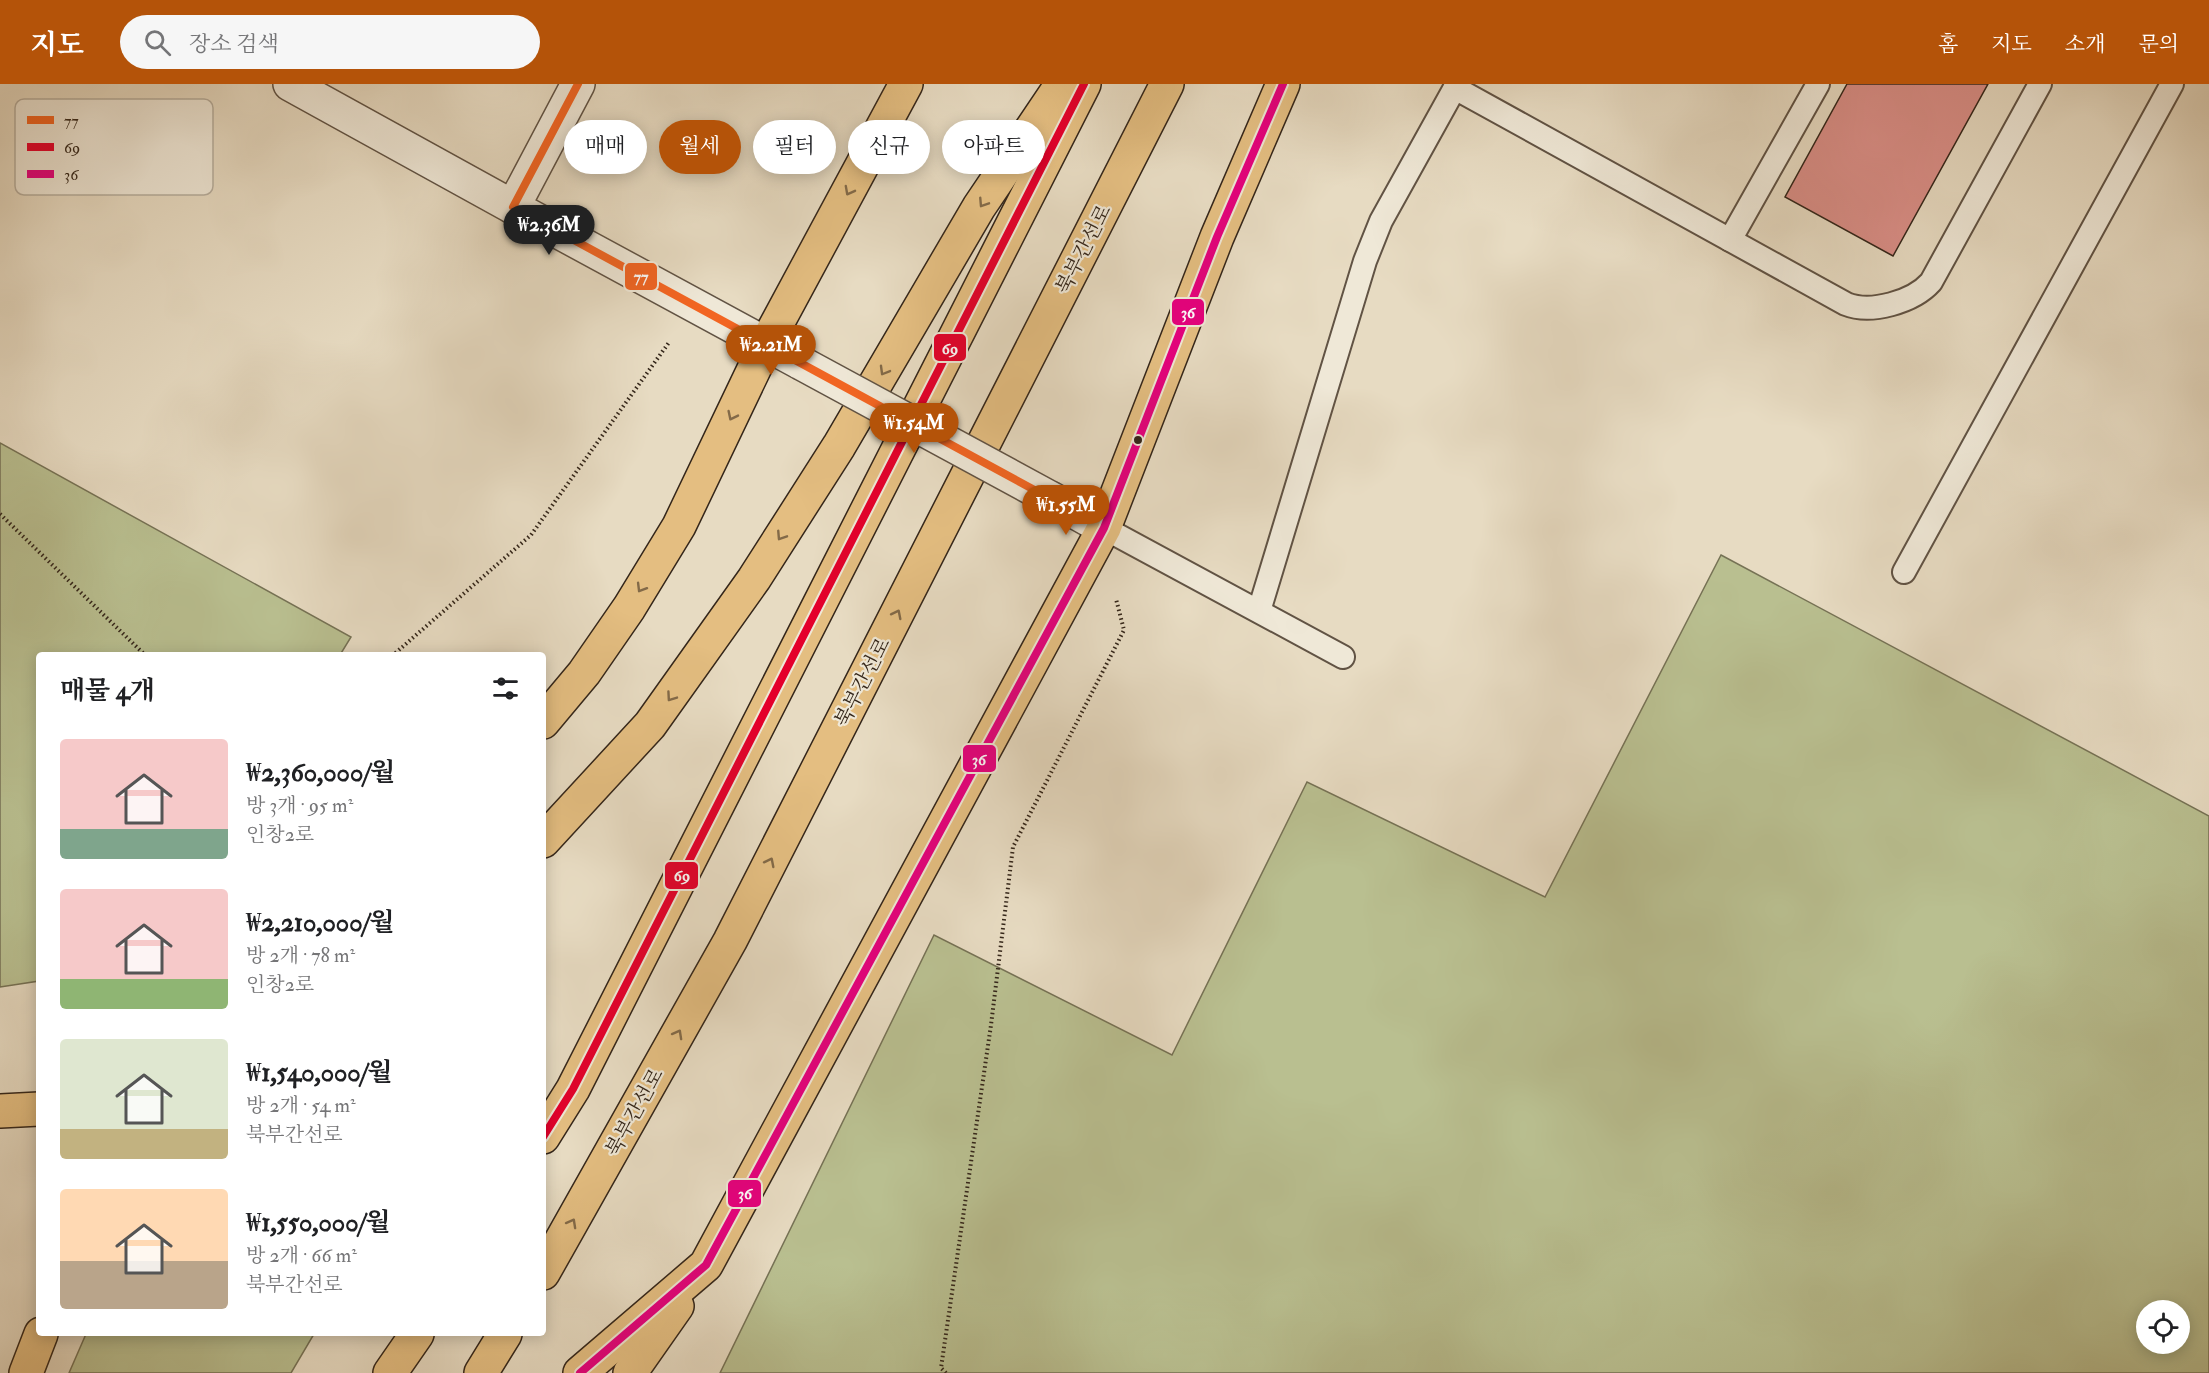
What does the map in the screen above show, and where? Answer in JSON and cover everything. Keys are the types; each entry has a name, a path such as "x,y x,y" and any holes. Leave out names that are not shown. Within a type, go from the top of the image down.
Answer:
{"highway":[{"path":"546,718 591,663 679,525 766,344 906,84"},
{"path":"546,838 651,725 754,579 840,446 980,207 1062,84"},
{"path":"546,1132 573,1089 1084,84"},
{"name":"북부간선로","path":"546,1268 730,940 1167,84"},
{"path":"630,1373 706,1265 1104,528 1217,237 1283,84"},
{"path":"0,1111 36,1109"},
{"path":"580,1373 706,1265"},
{"path":"26,1373 40,1336"},
{"path":"390,1373 416,1336"},
{"path":"481,1373 504,1336"}],"street":[{"path":"290,84 695,307 1104,528"},
{"path":"513,207 578,84"}],"lane":[{"path":"1730,240 1818,84"},
{"path":"1259,611 1365,261 1381,221 1456,86 1856,308 1868,308 1914,296 1930,282 2040,84"},
{"path":"1904,572 2172,84"},
{"path":"1104,528 1343,657"}],"path":[{"path":"397,652 531,535 695,307"},
{"path":"0,514 142,652"},
{"path":"945,1373 941,1368 989,1036 1013,847 1124,630 1103,547 1104,528"}],"green space":[{"path":"0,443 351,637 342,652 36,652 36,981 0,987"},
{"path":"1721,555 2209,816 2209,1373 720,1373 934,935 1172,1055 1307,782 1545,897"},
{"path":"85,1336 313,1336 291,1373 69,1373"}],"building":[{"path":"1847,84 1988,84 1893,256 1785,197"}],"transit line":[{"name":"77","path":"578,84 513,207 1075,512"},
{"name":"69","path":"546,1132 573,1089 1084,84"},
{"name":"36","path":"580,1373 706,1265 1104,528 1217,237 1283,84"}]}
